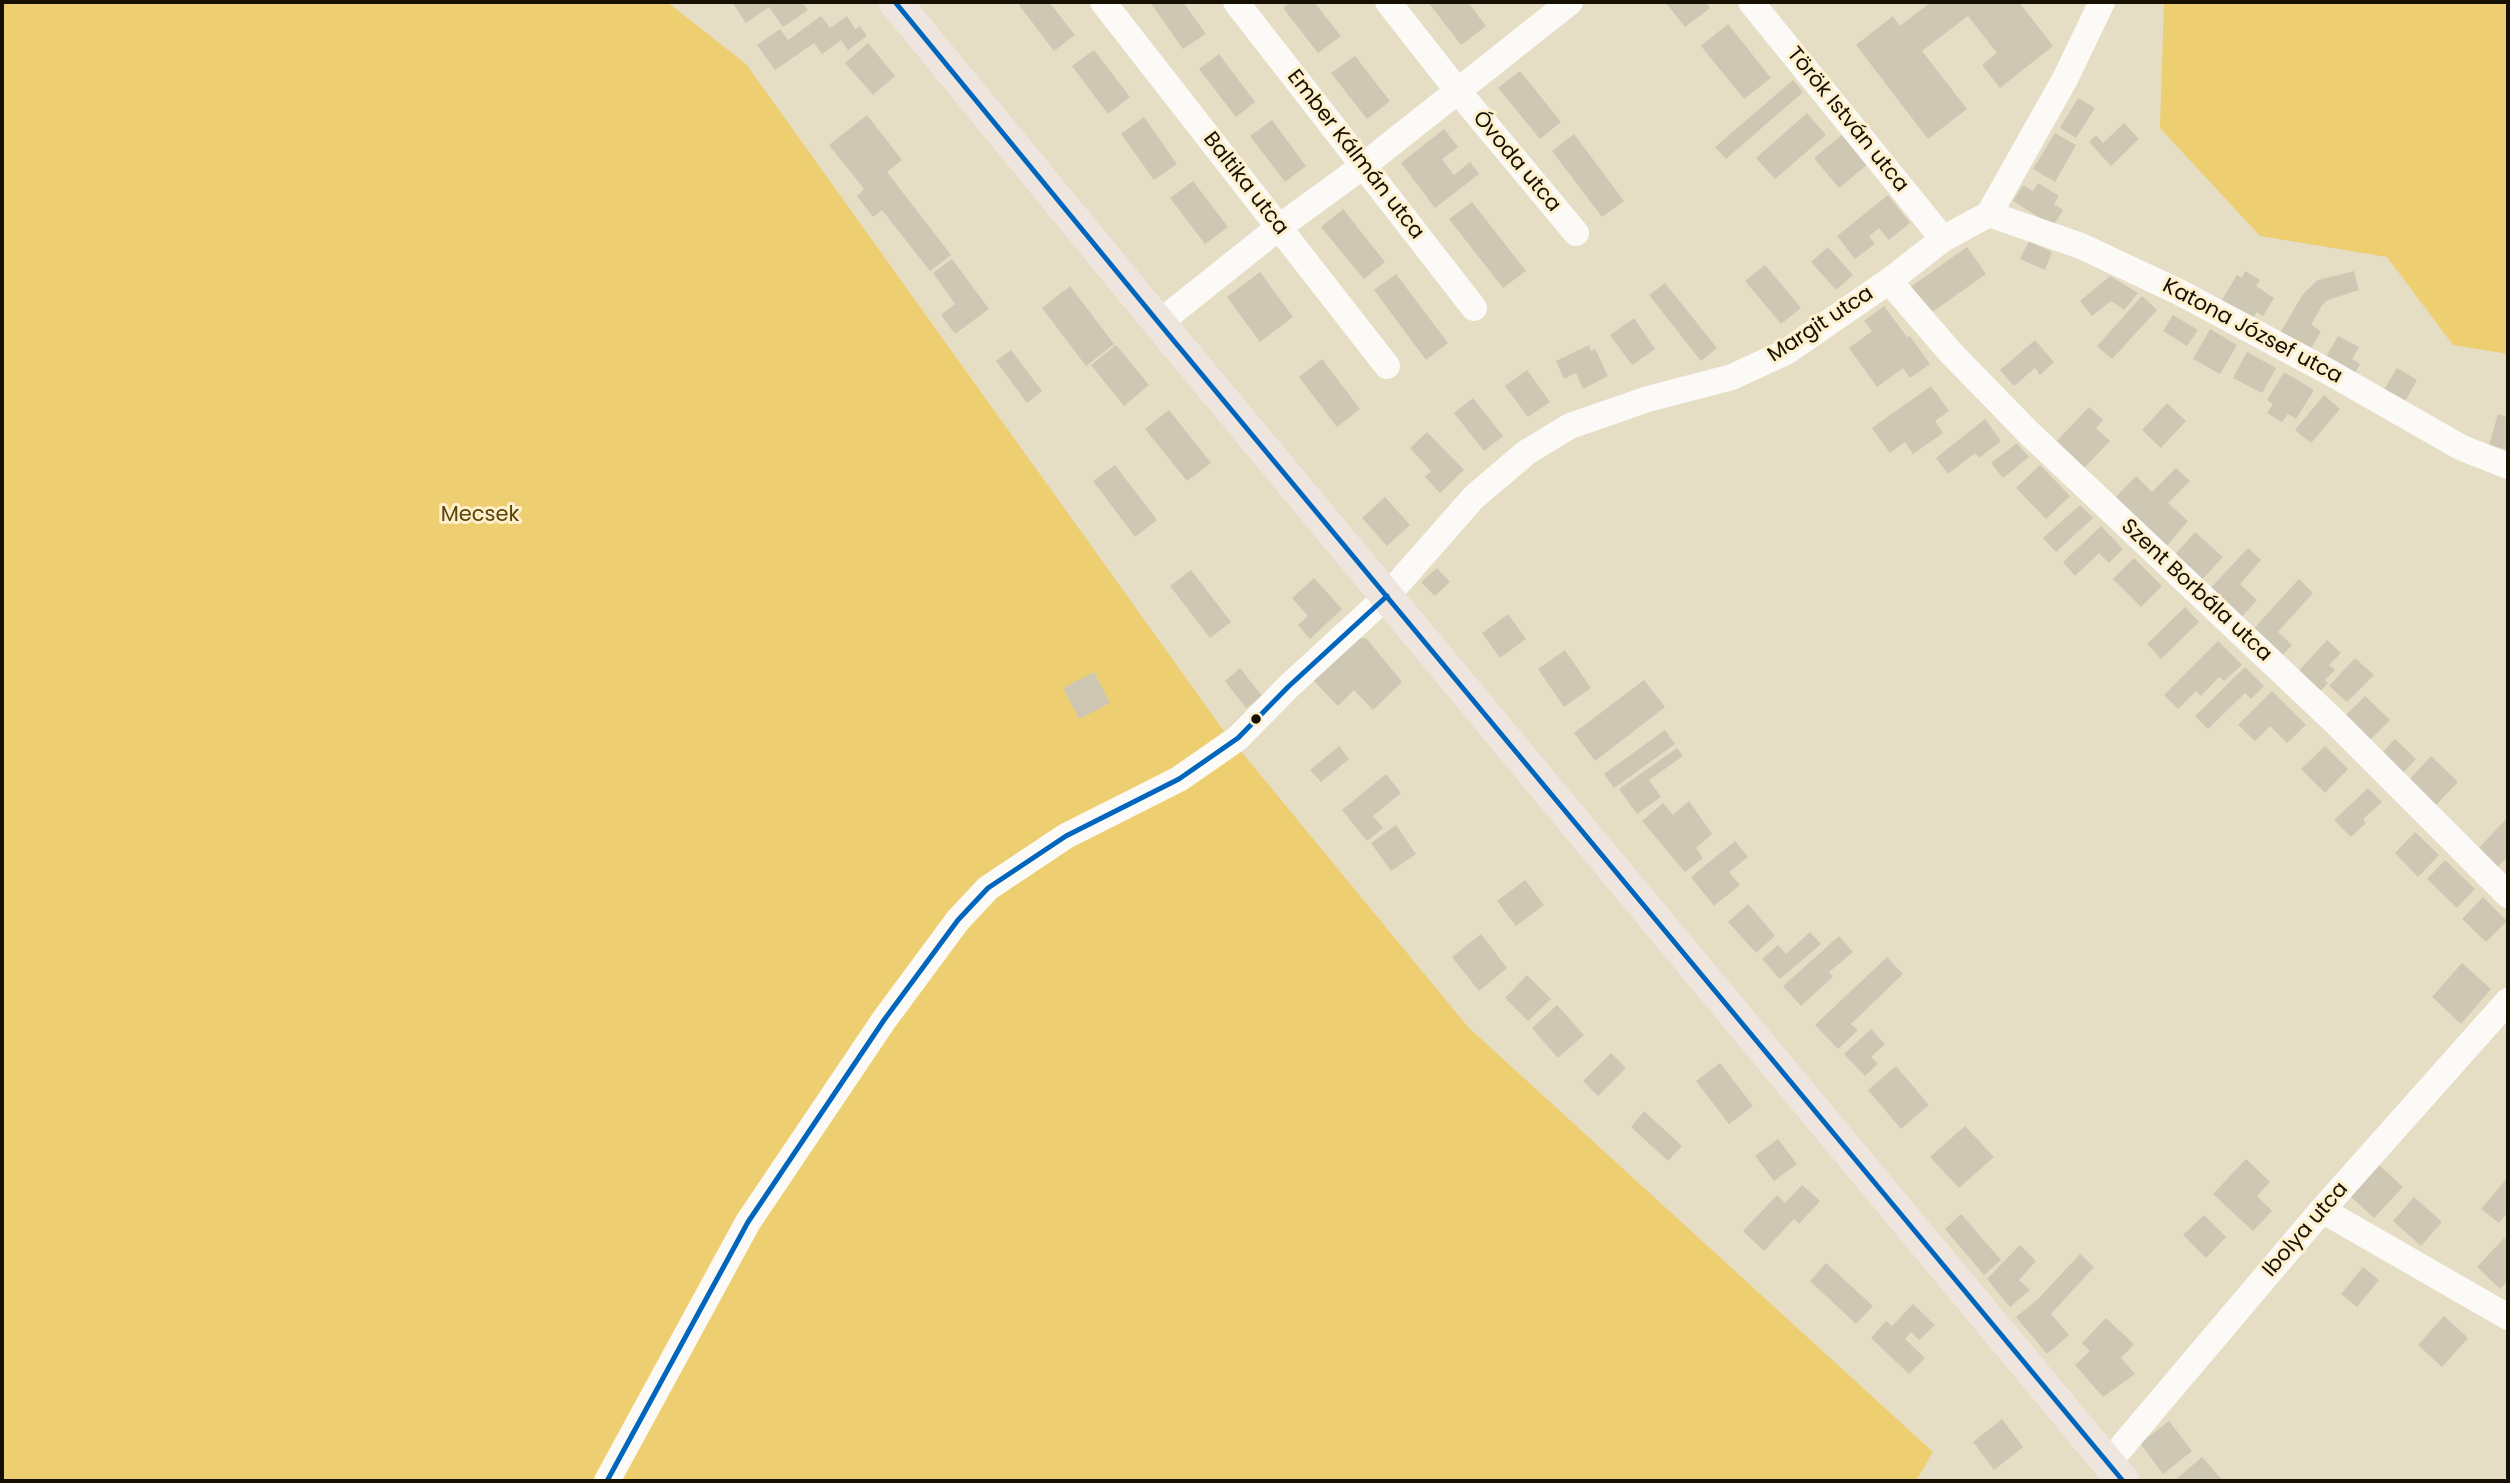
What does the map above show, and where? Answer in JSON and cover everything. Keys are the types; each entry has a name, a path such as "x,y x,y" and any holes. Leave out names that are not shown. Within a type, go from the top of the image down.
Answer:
{"main road":[{"path":"895,2 2115,1472"}],"street":[{"name":"Baltika utca","path":"1103,2 1387,366"},
{"name":"Ember Kálmán utca","path":"1237,2 1474,308"},
{"name":"Óvoda utca","path":"1388,2 1576,233"},
{"name":"Óvoda utca","path":"1159,323 1570,2"},
{"name":"Török István utca","path":"1751,2 1943,239"},
{"path":"1989,214 2065,79 2102,2"},
{"name":"Margit utca","path":"607,1481 748,1222 884,1020 958,920 988,888 1066,836 1179,779 1238,738 1288,687 1387,596 1474,497 1527,452 1570,426 1648,399 1732,377 1786,352 1889,281 1943,239 1989,214"},
{"name":"Katona József utca","path":"1989,214 2081,246 2179,292 2329,372 2462,448 2508,466"},
{"name":"Szent Borbála utca","path":"1889,281 1951,353 2028,432 2332,719 2508,895"},
{"name":"Ibolya utca","path":"2115,1472 2322,1210 2508,1000"},
{"path":"2322,1210 2508,1317"}],"green space":[{"name":"Mecsek","path":"2,2 667,2 746,64 1221,727 1468,1027 1933,1452 1916,1481 2,1481"},
{"path":"2164,2 2508,2 2508,354 2453,345 2387,257 2260,236 2160,128"}],"building":[{"path":"732,2 802,2 808,10 783,27 769,7 746,23"},
{"path":"1022,2 1049,2 1075,35 1054,51 1019,5"},
{"path":"1150,2 1183,2 1206,34 1183,49"},
{"path":"1291,2 1314,2 1341,36 1318,53 1283,8"},
{"path":"1428,2 1468,2 1486,26 1461,45"},
{"path":"1665,2 1706,2 1710,8 1685,27"},
{"path":"1931,2 2019,2 2053,46 2000,88 1982,65 1997,53 1968,16 1922,51 1967,109 1928,139 1856,45 1893,16 1900,26"},
{"path":"821,16 830,28 847,16 855,29 860,26 867,36 848,50 841,40 822,54 814,43 775,70 757,45 780,29 788,40"},
{"path":"1728,24 1771,78 1744,99 1701,46"},
{"path":"868,43 895,76 873,95 845,63"},
{"path":"1094,50 1130,97 1108,114 1072,66"},
{"path":"1219,54 1255,102 1236,117 1199,69"},
{"path":"1355,56 1390,101 1367,119 1331,73"},
{"path":"1520,71 1561,122 1540,139 1498,88"},
{"path":"1793,80 1803,92 1726,159 1715,147"},
{"path":"2078,98 2095,108 2076,138 2060,128"},
{"path":"1807,113 1826,135 1775,179 1756,158"},
{"path":"867,115 902,160 887,172 951,255 930,271 882,210 873,217 857,196 864,189 829,145"},
{"path":"1144,117 1177,164 1154,180 1121,134"},
{"path":"1272,120 1306,166 1285,182 1250,136"},
{"path":"2124,123 2139,139 2111,166 2089,142 2096,135 2103,143"},
{"path":"1444,129 1458,147 1442,159 1454,175 1470,162 1479,174 1435,208 1401,163"},
{"path":"2055,133 2076,145 2055,182 2033,169"},
{"path":"1574,134 1624,201 1602,217 1552,151"},
{"path":"1843,134 1868,164 1839,188 1814,158"},
{"path":"1193,181 1228,227 1205,244 1170,198"},
{"path":"2038,183 2059,196 2054,204 2063,210 2053,226 2013,201 2023,185 2033,191"},
{"path":"1888,195 1910,223 1889,240 1879,228 1869,236 1875,244 1855,259 1837,236"},
{"path":"1472,202 1526,271 1503,288 1449,219"},
{"path":"1343,209 1385,262 1364,279 1321,227"},
{"path":"2029,241 2052,252 2045,270 2020,259"},
{"path":"1828,247 1853,275 1836,290 1811,262"},
{"path":"1967,247 1986,274 1928,315 1909,288"},
{"path":"952,259 989,309 955,334 941,315 955,304 933,273"},
{"path":"1765,265 1801,308 1781,324 1745,281"},
{"path":"2245,271 2260,280 2256,286 2274,298 2263,316 2257,312 2250,324 2219,305 2237,275 2242,278"},
{"path":"2354,271 2359,290 2328,300 2322,305 2311,325 2321,331 2307,356 2277,338 2303,294 2318,280"},
{"path":"1260,272 1293,317 1260,342 1227,297"},
{"path":"1396,274 1448,343 1426,360 1374,290"},
{"path":"2110,276 2138,293 2124,310 2111,301 2092,316 2080,301"},
{"path":"1665,283 1717,348 1701,361 1649,295"},
{"path":"1070,286 1114,344 1086,366 1042,308"},
{"path":"2142,296 2157,310 2112,359 2097,346"},
{"path":"1884,306 1930,364 1910,378 1903,368 1877,387 1849,348 1872,331 1864,321"},
{"path":"2173,315 2198,330 2187,346 2163,331"},
{"path":"1634,318 1655,349 1632,365 1610,335"},
{"path":"2210,329 2237,345 2220,374 2193,359"},
{"path":"2338,336 2359,347 2352,359 2360,364 2351,380 2322,364"},
{"path":"2035,340 2054,362 2040,375 2035,368 2014,386 2000,370"},
{"path":"1116,345 1149,385 1124,406 1091,365"},
{"path":"1589,345 1591,351 1595,349 1608,376 1583,389 1576,373 1564,379 1556,361"},
{"path":"1011,350 1042,391 1027,403 996,361"},
{"path":"2247,352 2276,368 2262,393 2233,378"},
{"path":"1322,359 1360,409 1337,427 1299,377"},
{"path":"2397,368 2417,380 2402,407 2381,395"},
{"path":"1527,370 1550,402 1528,417 1505,386"},
{"path":"2284,372 2314,390 2296,419 2288,414 2282,422 2267,413 2273,404 2267,400"},
{"path":"1931,386 1949,411 1935,421 1943,433 1913,454 1905,442 1890,453 1872,428"},
{"path":"2324,395 2340,409 2311,443 2295,430"},
{"path":"1473,398 1503,436 1484,451 1454,413"},
{"path":"2167,403 2186,421 2161,448 2142,430"},
{"path":"2089,407 2103,420 2096,428 2110,441 2084,468 2056,442"},
{"path":"1169,410 1211,463 1187,481 1145,429"},
{"path":"2498,414 2508,417 2508,450 2489,445"},
{"path":"1985,419 2001,441 1979,458 1975,453 1948,474 1936,458"},
{"path":"1427,432 1464,470 1440,493 1425,477 1431,471 1410,448"},
{"path":"2017,443 2029,457 2003,478 1991,463"},
{"path":"1115,465 1157,520 1135,537 1093,481"},
{"path":"2040,465 2070,496 2046,519 2016,488"},
{"path":"2176,468 2190,481 2168,503 2188,521 2164,549 2112,501 2136,476 2152,492"},
{"path":"1385,497 1410,525 1387,546 1362,518"},
{"path":"2080,505 2093,518 2056,552 2043,538"},
{"path":"2101,526 2123,549 2109,563 2099,553 2075,576 2063,562"},
{"path":"2195,532 2223,557 2198,584 2171,559"},
{"path":"2248,548 2261,560 2240,584 2257,600 2237,622 2206,593"},
{"path":"2134,558 2162,586 2141,607 2113,579"},
{"path":"1437,568 1450,582 1435,596 1421,582"},
{"path":"1191,570 1231,622 1210,638 1170,586"},
{"path":"1314,578 1342,609 1310,639 1298,625 1308,616 1292,598"},
{"path":"2299,579 2313,593 2278,632 2292,645 2277,661 2248,635"},
{"path":"2185,607 2199,622 2161,659 2147,644"},
{"path":"1508,614 1526,639 1500,658 1482,633"},
{"path":"1357,637 1367,639 1402,682 1373,710 1354,690 1338,706 1313,680"},
{"path":"2327,640 2341,653 2329,665 2335,670 2325,680 2328,683 2317,695 2295,675"},
{"path":"2218,641 2242,665 2224,681 2219,677 2201,696 2196,691 2178,709 2164,695"},
{"path":"1565,650 1591,688 1564,707 1538,669"},
{"path":"2355,658 2374,675 2347,702 2329,686"},
{"path":"2245,667 2264,686 2251,699 2245,693 2208,729 2195,716"},
{"path":"1240,668 1262,696 1246,708 1225,681"},
{"path":"1094,672 1110,703 1079,719 1063,688"},
{"path":"1644,680 1665,707 1595,761 1574,733"},
{"path":"2272,691 2306,725 2287,743 2270,726 2255,741 2238,725"},
{"path":"2365,696 2390,720 2366,744 2342,719"},
{"path":"1665,730 1675,744 1614,788 1604,774"},
{"path":"2395,739 2416,759 2401,775 2380,755"},
{"path":"1339,746 1349,759 1321,782 1310,770"},
{"path":"2325,746 2348,769 2325,793 2301,769"},
{"path":"1677,748 1683,756 1649,780 1661,797 1637,814 1619,789"},
{"path":"2431,756 2458,782 2434,807 2407,782"},
{"path":"1386,774 1401,793 1373,816 1383,828 1367,841 1342,810"},
{"path":"2368,788 2382,802 2363,819 2366,823 2351,837 2334,820"},
{"path":"1689,801 1712,834 1696,848 1703,858 1685,872 1642,821 1663,803 1673,815"},
{"path":"2508,817 2508,856 2497,868 2477,850"},
{"path":"1396,825 1416,854 1391,871 1371,843"},
{"path":"2415,832 2439,855 2418,877 2395,853"},
{"path":"1735,841 1748,857 1729,872 1740,885 1714,906 1691,877"},
{"path":"2445,860 2475,889 2457,908 2427,879"},
{"path":"1525,880 1544,905 1516,926 1497,901"},
{"path":"2483,897 2507,921 2486,942 2462,919"},
{"path":"1748,904 1775,936 1756,953 1728,922"},
{"path":"1810,932 1821,944 1780,979 1762,959 1778,945 1786,954"},
{"path":"1481,934 1507,968 1479,991 1452,957"},
{"path":"1839,936 1853,952 1829,972 1833,977 1801,1006 1783,986"},
{"path":"1887,957 1903,974 1851,1024 1858,1030 1838,1049 1815,1025"},
{"path":"2462,963 2491,989 2461,1024 2432,997"},
{"path":"1527,975 1551,999 1528,1021 1505,998"},
{"path":"1557,1005 1584,1035 1558,1058 1532,1028"},
{"path":"1871,1029 1885,1044 1871,1057 1878,1064 1865,1076 1844,1054"},
{"path":"1611,1053 1626,1068 1598,1096 1583,1081"},
{"path":"1720,1063 1753,1106 1729,1124 1696,1081"},
{"path":"1896,1066 1929,1105 1901,1129 1868,1090"},
{"path":"1644,1111 1682,1146 1668,1161 1631,1127"},
{"path":"1965,1126 1994,1157 1959,1188 1930,1157"},
{"path":"1778,1139 1797,1164 1774,1181 1755,1156"},
{"path":"2246,1159 2270,1182 2257,1196 2272,1211 2253,1231 2213,1194"},
{"path":"2378,1164 2403,1187 2374,1218 2349,1195"},
{"path":"2508,1177 2508,1212 2499,1223 2481,1209"},
{"path":"1802,1185 1820,1201 1799,1224 1794,1219 1764,1251 1743,1231 1777,1195 1785,1203"},
{"path":"2414,1197 2442,1222 2421,1246 2393,1221"},
{"path":"1961,1214 2001,1260 1984,1275 1945,1229"},
{"path":"2204,1215 2226,1237 2206,1258 2183,1235"},
{"path":"2504,1238 2508,1242 2508,1280 2500,1289 2477,1267"},
{"path":"2020,1245 2036,1261 2019,1280 2030,1290 2010,1307 1987,1279"},
{"path":"2080,1254 2094,1267 2051,1314 2069,1335 2047,1354 2016,1317 2038,1299"},
{"path":"1826,1263 1873,1306 1856,1324 1810,1281"},
{"path":"2363,1267 2379,1280 2357,1307 2341,1294"},
{"path":"1913,1304 1935,1325 1919,1340 1911,1332 1905,1339 1925,1358 1909,1374 1871,1338 1886,1321 1892,1326"},
{"path":"2444,1316 2468,1338 2442,1367 2418,1345"},
{"path":"2106,1318 2134,1344 2121,1358 2135,1374 2103,1397 2075,1365 2090,1351 2082,1343"},
{"path":"2002,1419 2023,1447 1994,1470 1973,1442"},
{"path":"2169,1421 2192,1451 2163,1474 2140,1443"},
{"path":"2202,1457 2223,1481 2174,1481"}],"transit line":[{"path":"895,2 2123,1481"},
{"path":"607,1481 748,1222 884,1020 958,920 988,888 1066,836 1179,779 1238,738 1288,687 1387,596"}]}
